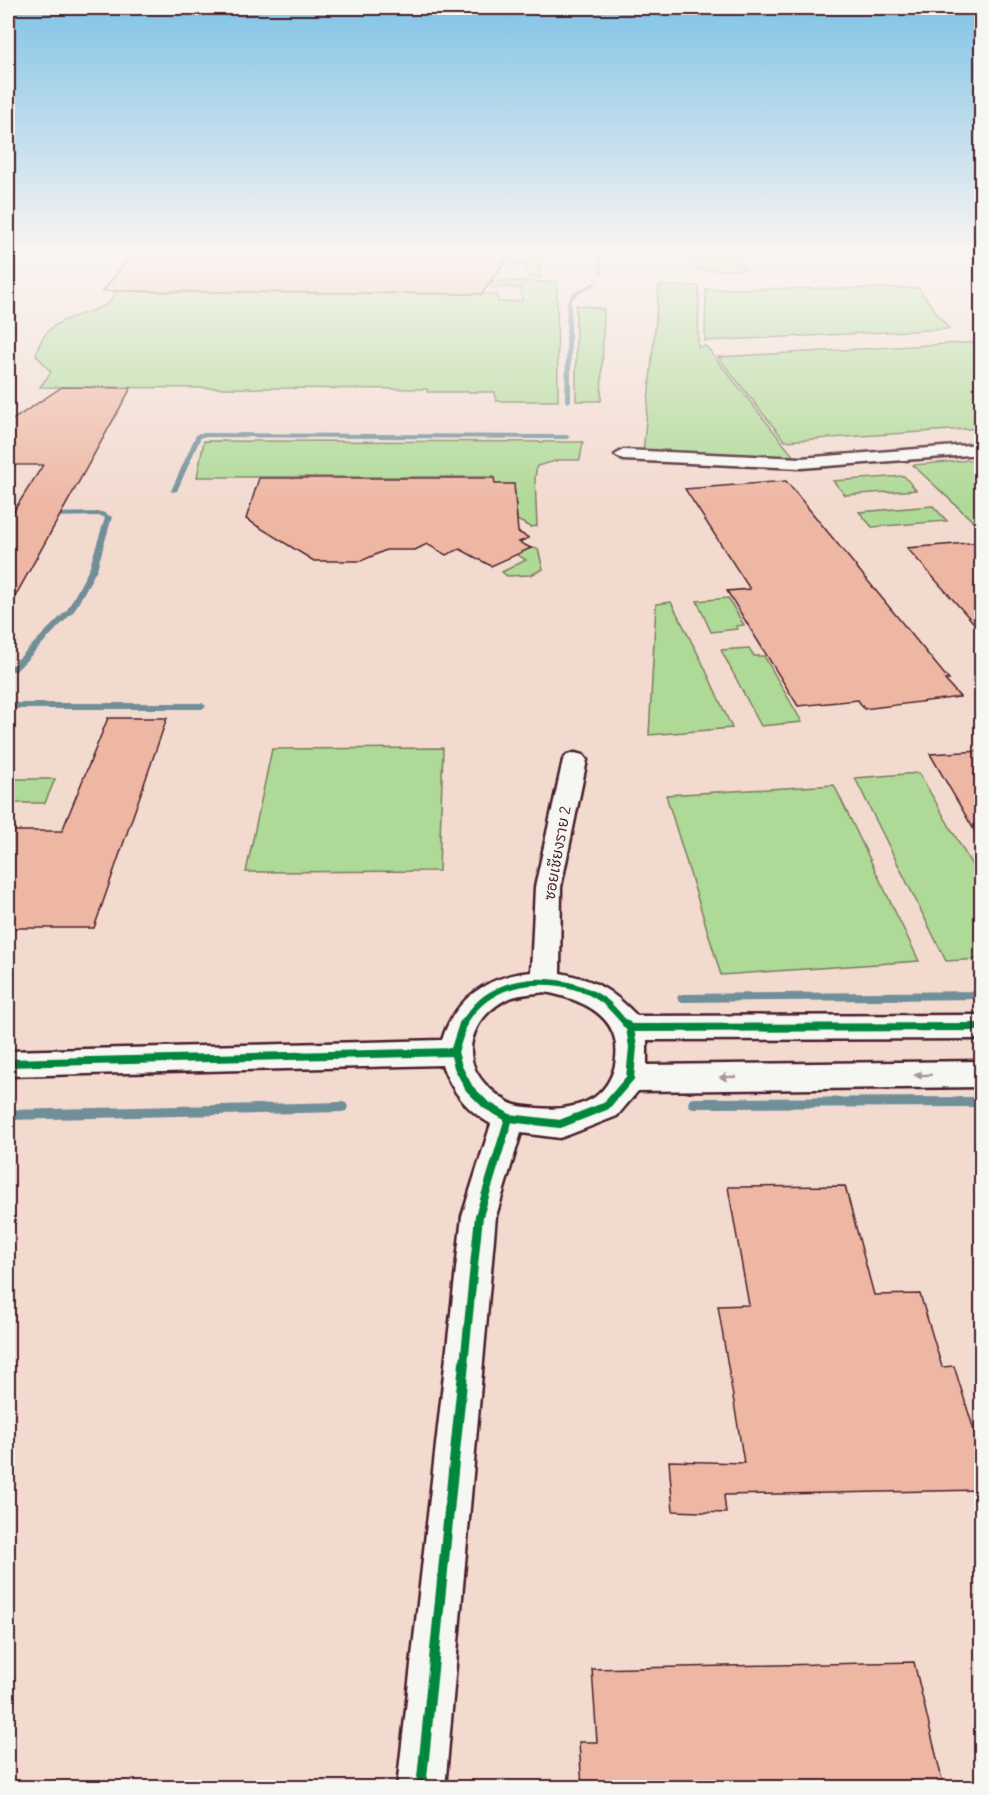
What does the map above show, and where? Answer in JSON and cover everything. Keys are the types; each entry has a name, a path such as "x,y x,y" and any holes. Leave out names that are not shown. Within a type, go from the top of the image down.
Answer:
{"street":[{"path":"623,456 801,463 981,449"},
{"name":"ซอยเชียงราย 2","path":"545,981 548,887 575,760"},
{"path":"545,981 576,987 604,1001 630,1028 633,1047 630,1078 606,1106 560,1124 509,1118 486,1105 469,1088 458,1067 454,1052 462,1025 476,1006 495,992 519,984 545,981"},
{"path":"630,1028 981,1027"},
{"path":"8,1063 454,1052"},
{"path":"630,1078 981,1074"},
{"path":"421,1788 479,1216 509,1118"}],"shaded area":[{"path":"8,339 981,339 981,1787 8,1788"}],"green space":[{"path":"42,339 557,339 558,401 496,401 495,392 427,392 427,389 40,387 51,372 36,355"},
{"path":"576,339 603,339 601,401 576,401"},
{"path":"654,339 698,339 698,347 706,346 794,457 643,453"},
{"path":"705,339 750,339 705,341"},
{"path":"981,342 981,428 785,441 718,357"},
{"path":"204,441 583,442 580,460 559,460 537,466 535,477 537,526 531,527 517,520 514,484 495,484 494,477 197,477"},
{"path":"981,459 982,526 978,526 913,465"},
{"path":"904,476 916,490 845,495 833,481"},
{"path":"933,506 947,521 872,527 859,512"},
{"path":"531,548 538,549 543,569 531,575 507,576 502,572 526,560 516,554"},
{"path":"728,598 744,625 736,626 738,629 711,632 697,601"},
{"path":"671,602 732,728 649,735 656,604"},
{"path":"749,648 754,656 764,656 802,722 761,726 721,650"},
{"path":"443,748 439,871 246,872 272,749"},
{"path":"919,773 981,881 981,959 946,961 855,778"},
{"path":"8,779 55,779 45,803 8,803"},
{"path":"834,785 919,961 721,975 666,795"}],"building":[{"path":"62,387 131,388 8,609 8,520 43,465 8,465 8,423"},
{"path":"259,478 494,478 495,484 514,484 518,532 529,538 519,542 531,548 491,566 460,549 446,555 427,544 415,550 386,550 361,561 314,561 246,519"},
{"path":"786,481 949,680 945,680 960,697 864,709 858,700 798,706 727,591 750,589 685,489"},
{"path":"981,542 981,631 907,548"},
{"path":"108,718 167,718 94,928 8,928 8,831 62,831"},
{"path":"981,751 981,842 930,754"},
{"path":"845,1186 874,1295 920,1294 942,1367 954,1366 978,1443 981,1443 981,1490 724,1495 726,1513 673,1511 669,1461 744,1463 718,1306 749,1305 728,1187"},
{"path":"914,1662 944,1788 582,1788 579,1742 597,1742 592,1669"}],"waterway":[{"path":"568,401 569,339"},
{"path":"174,491 199,435 567,437"},
{"path":"13,669 70,611 93,569 109,517 102,514 48,515"},
{"path":"8,706 202,706"},
{"path":"683,998 982,995"},
{"path":"694,1103 982,1102"},
{"path":"8,1115 342,1107"}],"cycle path":[{"path":"630,1028 633,1047 630,1078 606,1106 560,1124 509,1118 486,1105 469,1088 458,1067 454,1052 462,1025 476,1006 495,992 519,984 545,981 576,987 604,1001 630,1028 982,1027"},
{"path":"8,1063 454,1052"},
{"path":"421,1788 479,1216 509,1118"}]}
